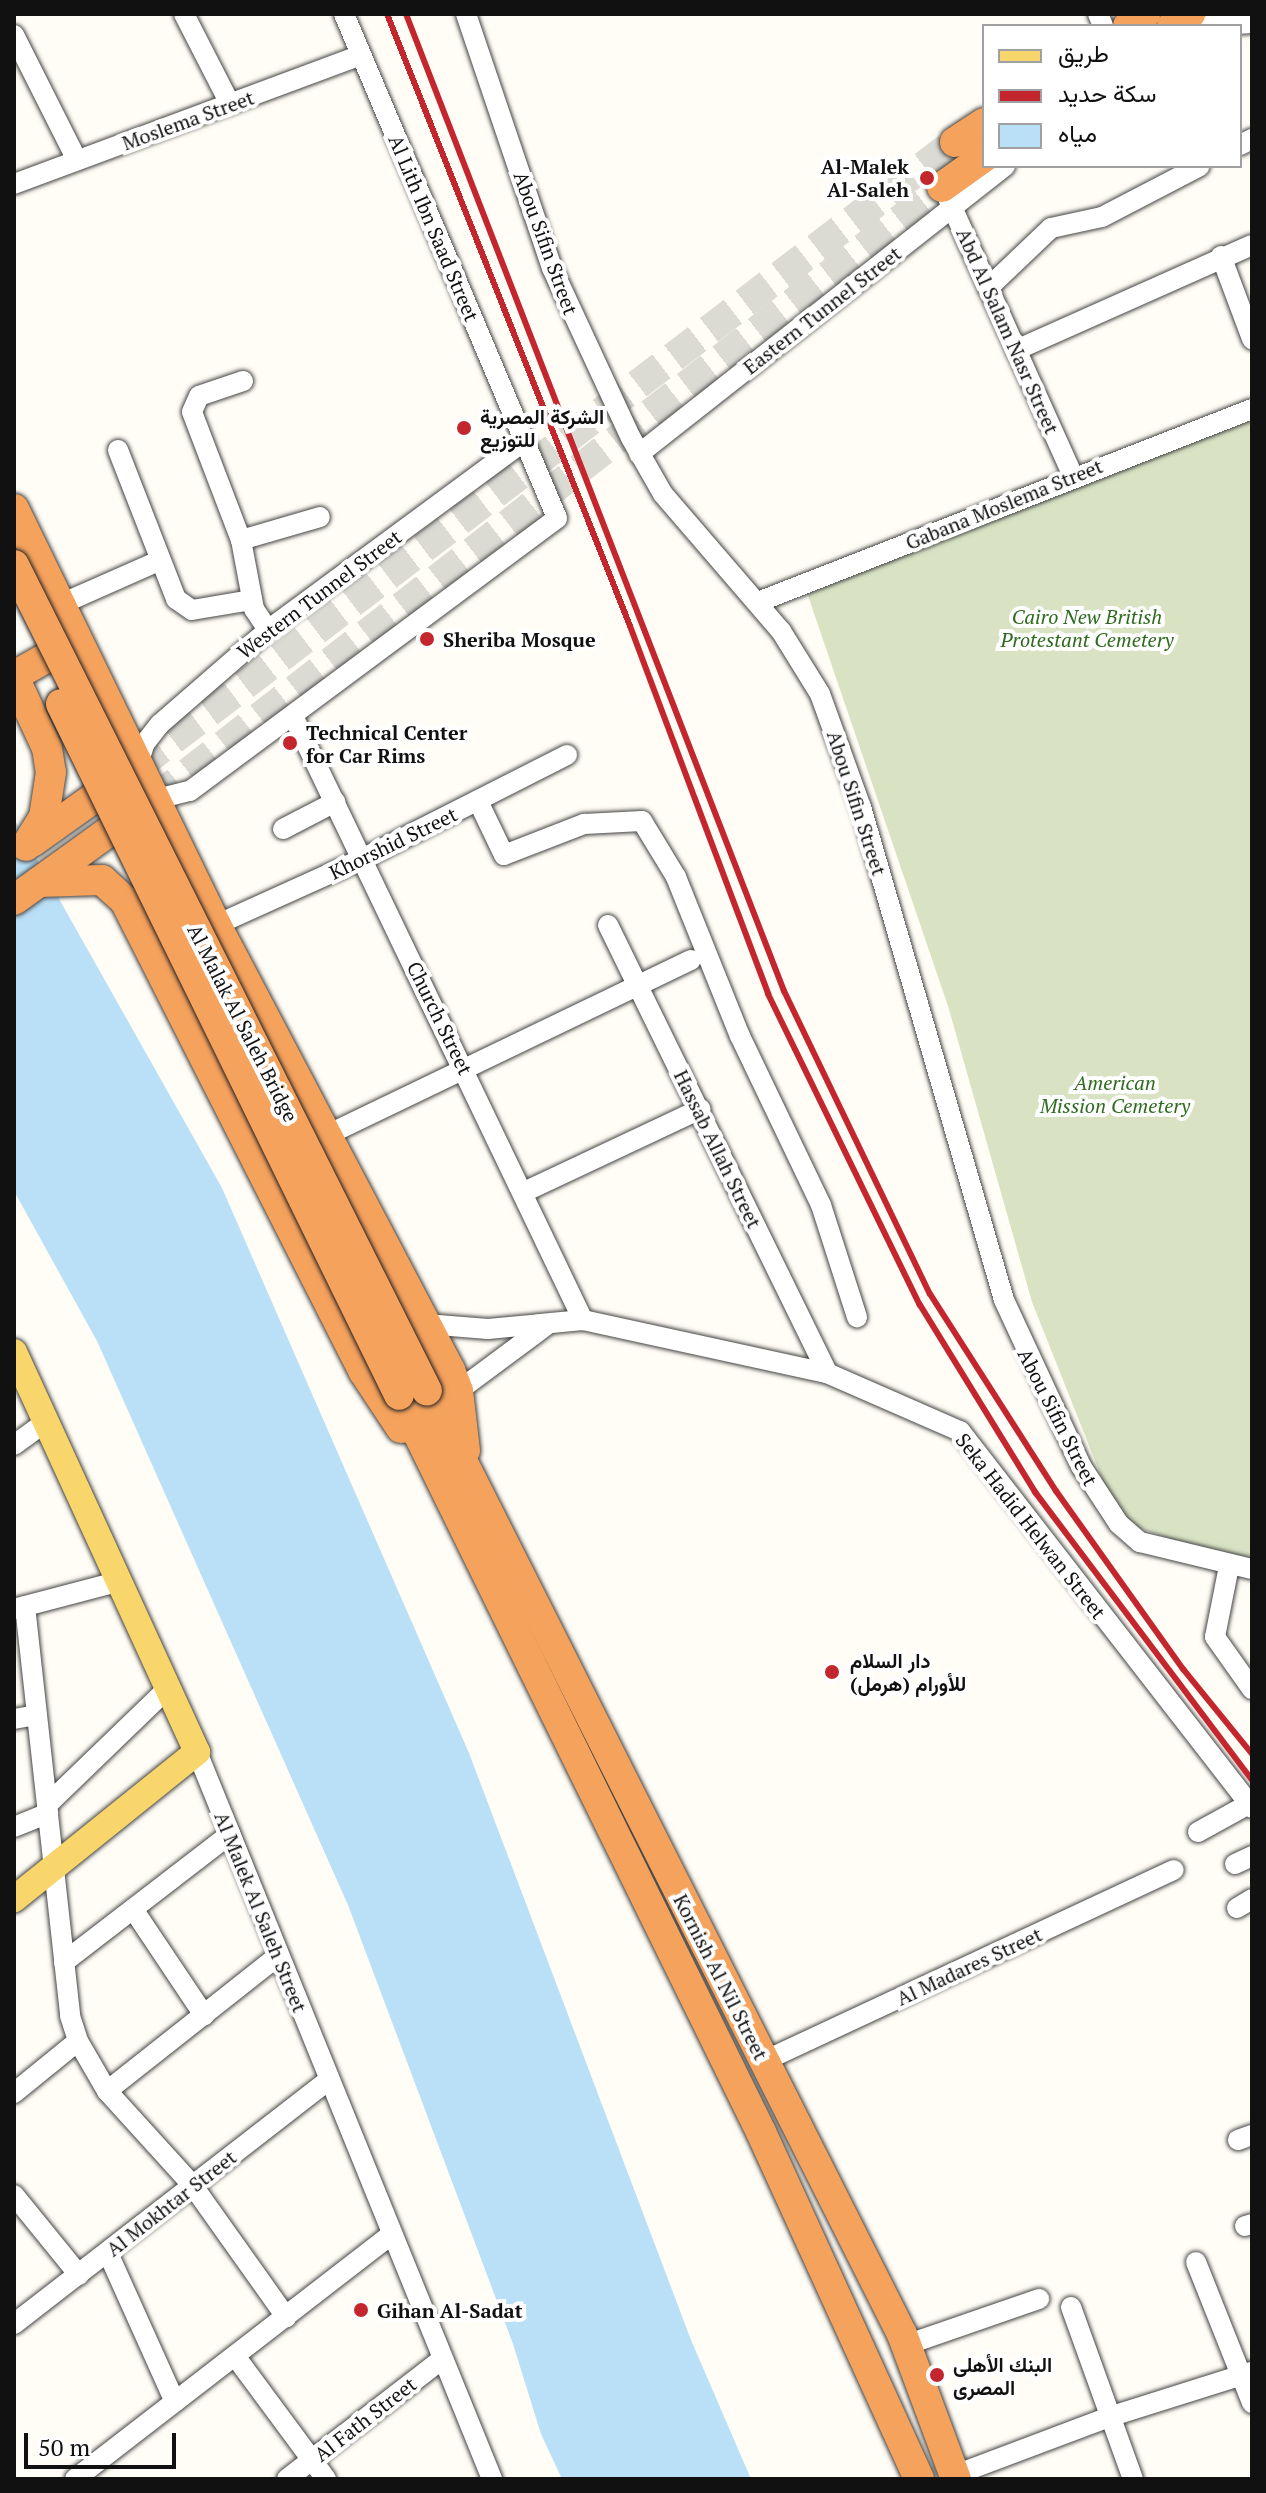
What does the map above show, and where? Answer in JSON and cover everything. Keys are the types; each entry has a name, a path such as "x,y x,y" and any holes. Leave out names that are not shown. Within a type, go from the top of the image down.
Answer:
{"highway":[{"path":"955,142 982,124"},
{"path":"947,197 982,159"},
{"path":"14,509 153,800 458,1391 459,1486"},
{"name":"Al Malak Al Saleh Bridge","path":"14,565 459,1486"},
{"name":"Al Malak Al Saleh Bridge","path":"14,609 459,1486"},
{"path":"54,809 47,748 14,676 76,641"},
{"path":"20,851 54,809 137,767"},
{"path":"14,900 153,800"},
{"path":"39,882 102,880 114,887 154,955 364,1372 459,1486"},
{"path":"154,955 178,926 216,925"},
{"name":"Kornish Al Nil Street","path":"459,1486 764,2061 906,2345 956,2477"},
{"name":"Kornish Al Nil Street","path":"459,1486 774,2159 919,2479"}],"main road":[{"name":"Al Malek Al Saleh Street","path":"14,1352 197,1752"},
{"path":"14,1899 197,1752"}],"street":[{"path":"184,14 230,104"},
{"name":"Al Lith Ibn Saad Street","path":"294,718 557,518 344,14"},
{"name":"Abou Sifin Street","path":"466,14 552,268 639,454 690,529 758,602 813,682 842,752 1004,1300 1032,1368 1091,1486 1119,1524 1140,1542 1229,1566 1252,1569"},
{"path":"14,35 77,160"},
{"name":"Moslema Street","path":"14,184 361,55"},
{"name":"Eastern Tunnel Street","path":"639,454 947,197 1001,168"},
{"path":"988,288 1051,228 1102,217 1196,168"},
{"name":"Abd Al Salam Nasr Street","path":"947,197 1073,476"},
{"path":"1016,350 1221,256 1252,245"},
{"path":"1221,256 1252,339"},
{"path":"243,381 199,396 192,406 241,540 252,600 268,630"},
{"name":"Gabana Moslema Street","path":"758,602 1073,476 1252,409"},
{"name":"Western Tunnel Street","path":"137,767 160,724 268,630 524,441"},
{"path":"118,450 176,599 185,608 252,600"},
{"path":"241,540 320,517"},
{"path":"59,605 161,560"},
{"path":"153,800 190,791 294,718"},
{"name":"Church Street","path":"294,718 583,1320"},
{"name":"Khorshid Street","path":"216,925 362,859 567,755"},
{"path":"478,801 504,855 584,824 642,821 676,877 740,1036 821,1205 857,1317"},
{"path":"283,829 335,802"},
{"name":"Hassab Allah Street","path":"608,925 827,1373"},
{"path":"325,1136 691,960"},
{"path":"524,1192 700,1109"},
{"name":"Seka Hadid Helwan Street","path":"426,1324 488,1329 583,1320 827,1373 948,1424 970,1441 1250,1806"},
{"name":"Seka Hadid Helwan Street","path":"458,1391 547,1325"},
{"path":"14,1445 47,1421"},
{"path":"1229,1566 1215,1637 1252,1689"},
{"path":"121,1581 20,1608 37,1715 64,1962 78,2041 107,2091 193,2186 286,2317"},
{"path":"14,1827 48,1809 169,1687"},
{"path":"14,1719 37,1715"},
{"name":"Al Malek Al Saleh Street","path":"197,1752 327,2081 492,2479"},
{"path":"1198,1832 1250,1806"},
{"path":"64,1962 230,1834"},
{"name":"Al Madares Street","path":"764,2061 1174,1870"},
{"path":"133,1909 204,2015"},
{"path":"107,2091 278,1956"},
{"path":"14,2093 78,2041"},
{"name":"Al Mokhtar Street","path":"14,2324 327,2081"},
{"path":"14,2195 79,2275"},
{"path":"75,2479 391,2235"},
{"path":"108,2253 175,2402"},
{"path":"1196,2262 1246,2374 1252,2403"},
{"path":"906,2345 1039,2299"},
{"path":"1071,2307 1133,2479"},
{"path":"235,2356 326,2479"},
{"name":"Al Fath Street","path":"287,2479 442,2359"},
{"path":"956,2477 1109,2417 1246,2374"}],"green space":[{"path":"1252,409 1252,1567 1119,1521 1032,1302 948,1006 804,584"}],"water":[{"path":"14,819 222,1188 469,1753 691,2340 751,2479 562,2479 541,2434 513,2344 348,1905 97,1341 14,1191"}],"tunnel":[{"path":"137,767 955,142"},
{"path":"153,800 942,187"}],"railway":[{"path":"387,14 630,626 768,994 920,1305 1035,1492 1252,1780"},
{"path":"406,14 784,991 930,1294 1056,1491 1183,1669 1252,1754"}],"place":[{"name":"Al-Malek Al-Saleh","path":"927,178"},
{"name":"الشركة المصرية للتوزيع","path":"464,428"},
{"name":"Sheriba Mosque","path":"427,639"},
{"name":"Technical Center for Car Rims","path":"290,743"},
{"name":"دار السلام للأورام (هرمل)","path":"832,1672"},
{"name":"Gihan Al-Sadat","path":"361,2310"},
{"name":"البنك الأهلى المصرى","path":"937,2375"}],"park label":[{"name":"Cairo New British Protestant Cemetery","path":"1087,628"},
{"name":"American Mission Cemetery","path":"1115,1094"}]}
